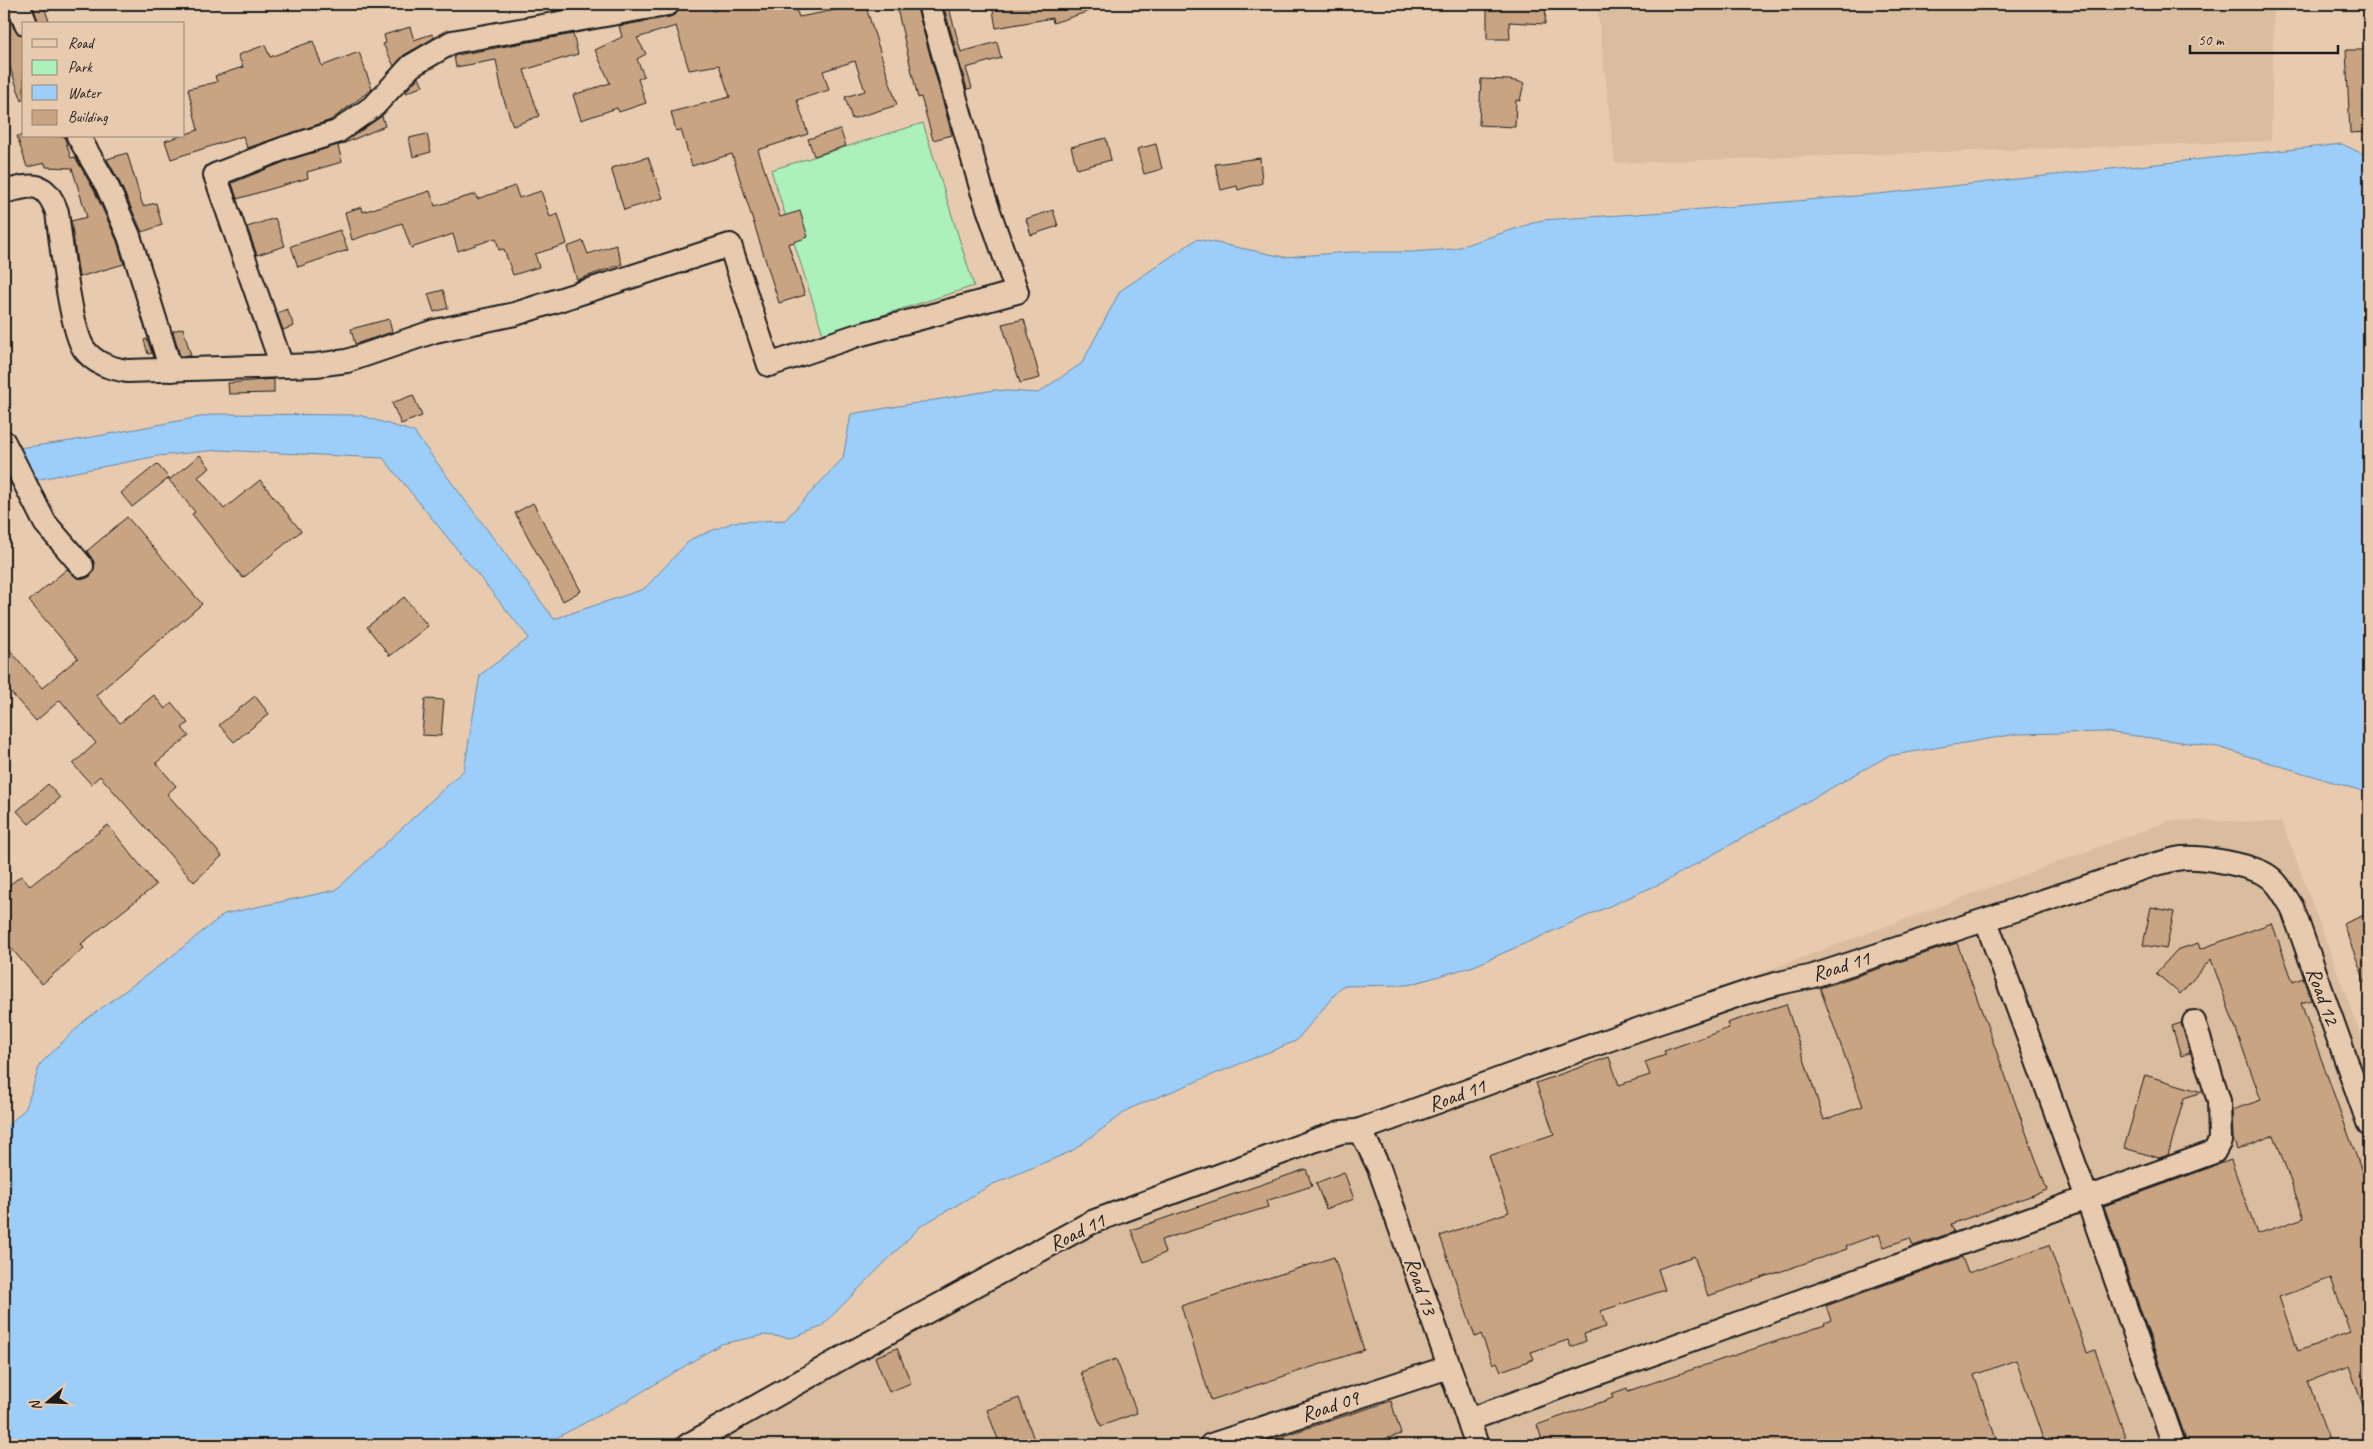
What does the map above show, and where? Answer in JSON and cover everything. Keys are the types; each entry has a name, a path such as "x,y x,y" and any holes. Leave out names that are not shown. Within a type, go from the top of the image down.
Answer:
{"street":[{"path":"18,4 25,22"},
{"path":"282,366 214,175 284,148 337,132 376,105 412,66 452,42 668,4"},
{"path":"4,192 30,185 44,188 51,196 57,212 76,327 84,348 105,367 128,371 171,370 316,365 346,361 435,331 514,314 730,245 769,365 855,336 1016,292 982,191 929,4"},
{"path":"79,138 107,186 129,236 171,370"},
{"path":"4,442 45,523 82,566"},
{"name":"Road 11","path":"688,1445 849,1354 1092,1222 1341,1132 1357,1131 1614,1037 1740,995 1785,981 1810,977 1949,931 1986,921 2156,864 2184,858 2210,860 2265,874"},
{"name":"Road 12","path":"2265,874 2278,885 2292,907 2369,1125"},
{"path":"1986,921 2087,1198 2174,1445"},
{"path":"1468,1420 2214,1152 2220,1142 2219,1101 2194,1022"},
{"name":"Road 13","path":"1357,1131 1365,1139 1379,1168 1477,1445"},
{"name":"Road 09","path":"1211,1445 1449,1367"}],"shaded area":[{"path":"1597,4 2274,4 2271,141 1615,163"},
{"path":"2171,820 2282,822 2369,1057 2369,1445 668,1445 998,1257"}],"green space":[{"path":"923,123 974,286 823,334 771,170"}],"water":[{"path":"2342,144 2369,157 2369,793 2218,747 2106,732 2017,734 1888,756 1666,881 1474,966 1408,985 1342,986 1296,1041 1131,1108 1072,1151 991,1185 921,1226 821,1327 792,1338 764,1335 721,1344 632,1398 556,1438 535,1439 526,1445 4,1445 4,1129 26,1108 40,1064 84,1021 171,957 224,914 336,890 464,770 480,675 529,638 383,458 218,450 158,456 4,486 4,450 71,441 216,414 359,415 414,432 554,619 644,589 691,539 734,522 785,520 843,458 851,414 994,390 1038,393 1082,363 1120,291 1197,239 1284,257 1350,252 1411,252 1453,249 1542,220 1667,212 1878,194"}],"building":[{"path":"4,4 14,29 22,35 22,101 4,51"},
{"path":"32,4 43,4 49,22 38,22"},
{"path":"552,4 564,4 566,9 553,11"},
{"path":"695,4 711,4 713,11 732,4 794,4 799,17 836,10 834,4 865,4 897,105 852,119 845,97 865,91 855,61 823,71 829,90 797,100 808,134 758,150 780,217 800,211 808,237 788,244 805,295 779,303 732,154 692,166 681,130 676,131 671,112 730,97 719,65 689,70 676,26 637,38 646,54 637,59 644,76 638,79 646,103 619,112 617,108 581,120 573,95 610,83 595,50 622,37 619,26 670,17 680,9"},
{"path":"896,4 916,4 952,135 933,140 921,97 918,98"},
{"path":"943,4 948,4 961,52 997,42 1001,58 966,68 972,88 967,89"},
{"path":"992,4 1102,4 1102,7 1053,23 1052,18 996,28"},
{"path":"1487,4 1546,6 1545,24 1509,22 1510,39 1487,39"},
{"path":"410,27 414,40 432,34 434,38 404,55 394,66 383,44 386,43 384,35"},
{"path":"573,34 578,54 524,70 539,116 513,126 503,97 496,60 456,67 454,56 457,55"},
{"path":"313,41 322,66 359,52 372,89 331,120 247,148 243,136 171,159 165,141 174,138 185,138 185,134 198,130 188,89 217,82 215,76 243,67 238,55 265,45 270,57"},
{"path":"2346,50 2369,50 2369,132 2350,133"},
{"path":"419,77 423,86 406,93 406,91"},
{"path":"1481,79 1510,80 1524,83 1520,101 1516,100 1515,127 1479,125"},
{"path":"382,116 385,126 338,146 342,162 307,172 308,178 237,199 232,183 289,160 341,144"},
{"path":"840,129 846,146 814,156 808,139"},
{"path":"427,134 431,152 413,157 409,138"},
{"path":"17,136 22,136 22,138 65,138 71,158 75,157 95,192 117,241 124,264 79,277 71,221 87,217 72,168 46,167 45,163 27,167"},
{"path":"1106,138 1111,160 1077,169 1071,147"},
{"path":"1156,144 1162,169 1144,174 1137,149"},
{"path":"127,153 143,206 156,203 162,225 142,232 107,159"},
{"path":"648,157 663,198 624,210 611,168"},
{"path":"1260,158 1262,183 1238,190 1237,186 1221,190 1215,164"},
{"path":"515,186 519,198 541,191 550,217 558,214 567,244 535,254 539,267 513,275 504,249 499,250 496,238 458,251 453,234 411,248 402,223 352,240 345,212 362,207 363,212 430,191 435,206 476,194 477,199"},
{"path":"1053,210 1058,226 1031,235 1026,219"},
{"path":"275,218 285,246 257,255 247,227"},
{"path":"340,230 348,250 298,267 291,246"},
{"path":"583,241 588,254 616,245 622,264 577,280 567,247"},
{"path":"443,290 448,308 434,312 428,294"},
{"path":"287,309 294,326 283,330 277,313"},
{"path":"389,319 392,332 355,344 351,329"},
{"path":"1024,319 1040,378 1020,383 1002,324"},
{"path":"183,328 191,356 180,356 173,331"},
{"path":"147,339 152,353 148,354 144,340"},
{"path":"274,379 274,393 229,394 228,383"},
{"path":"413,395 422,416 401,424 392,403"},
{"path":"200,455 210,468 198,477 224,509 260,480 301,531 243,578 192,514 195,512 169,480"},
{"path":"157,464 169,478 132,507 121,493"},
{"path":"533,503 581,591 563,601 515,513"},
{"path":"127,517 202,604 96,695 120,723 154,695 165,709 172,703 188,723 182,728 189,736 156,763 176,786 167,794 222,856 194,882 100,776 91,784 73,764 96,743 60,700 36,721 4,685 4,643 42,688 78,658 29,601 67,569 78,578 85,579 91,576 95,564 87,551"},
{"path":"404,597 428,626 390,656 367,627"},
{"path":"255,696 269,714 234,742 219,725"},
{"path":"425,699 444,700 441,736 422,735"},
{"path":"48,784 60,798 29,824 17,811"},
{"path":"108,825 156,885 81,944 84,948 42,984 4,940 4,889 21,876 30,886"},
{"path":"2151,907 2174,912 2166,949 2143,945"},
{"path":"2369,913 2369,989 2368,989 2343,924"},
{"path":"2272,923 2293,982 2303,978 2311,1000 2301,1003 2362,1172 2369,1169 2369,1416 2367,1417 2349,1366 2308,1381 2329,1441 2317,1445 2188,1445 2104,1206 2231,1160 2257,1234 2304,1218 2274,1135 2237,1150 2233,1138 2232,1110 2261,1100 2211,959 2180,994 2156,973 2177,950 2198,943 2200,949","holes":["2331,1278 2350,1332 2298,1351 2279,1297"]},
{"path":"1957,943 2047,1190 1951,1224 1954,1232 1913,1246 1910,1238 1884,1247 1879,1234 1846,1246 1847,1249 1708,1296 1694,1256 1658,1269 1665,1290 1601,1311 1606,1327 1584,1334 1586,1341 1571,1347 1568,1340 1531,1352 1534,1359 1501,1371 1497,1362 1493,1364 1481,1334 1475,1337 1440,1236 1509,1212 1489,1156 1554,1134 1536,1083 1609,1057 1619,1085 1650,1075 1645,1062 1666,1055 1664,1051 1729,1028 1727,1023 1786,1004 1824,1120 1863,1106 1820,988"},
{"path":"2181,1023 2190,1053 2181,1056 2172,1026"},
{"path":"2145,1075 2202,1092 2184,1098 2168,1155 2159,1158 2124,1148"},
{"path":"1306,1169 1312,1186 1266,1201 1268,1207 1161,1240 1165,1253 1144,1262 1131,1230"},
{"path":"1344,1172 1354,1199 1326,1209 1316,1183"},
{"path":"2049,1245 2087,1353 2095,1350 2128,1445 2045,1445 2016,1360 1974,1375 1996,1439 1979,1445 1544,1445 1537,1425 1613,1398 1611,1394 1627,1388 1628,1391 1825,1325 1824,1323 1831,1320 1826,1306 1962,1257 1968,1273"},
{"path":"1334,1257 1364,1350 1211,1400 1181,1306"},
{"path":"897,1348 911,1383 889,1392 875,1357"},
{"path":"1116,1359 1137,1413 1101,1426 1081,1372"},
{"path":"1019,1398 1036,1445 1000,1445 987,1410"},
{"path":"1391,1401 1401,1434 1365,1445 1255,1445"}]}
